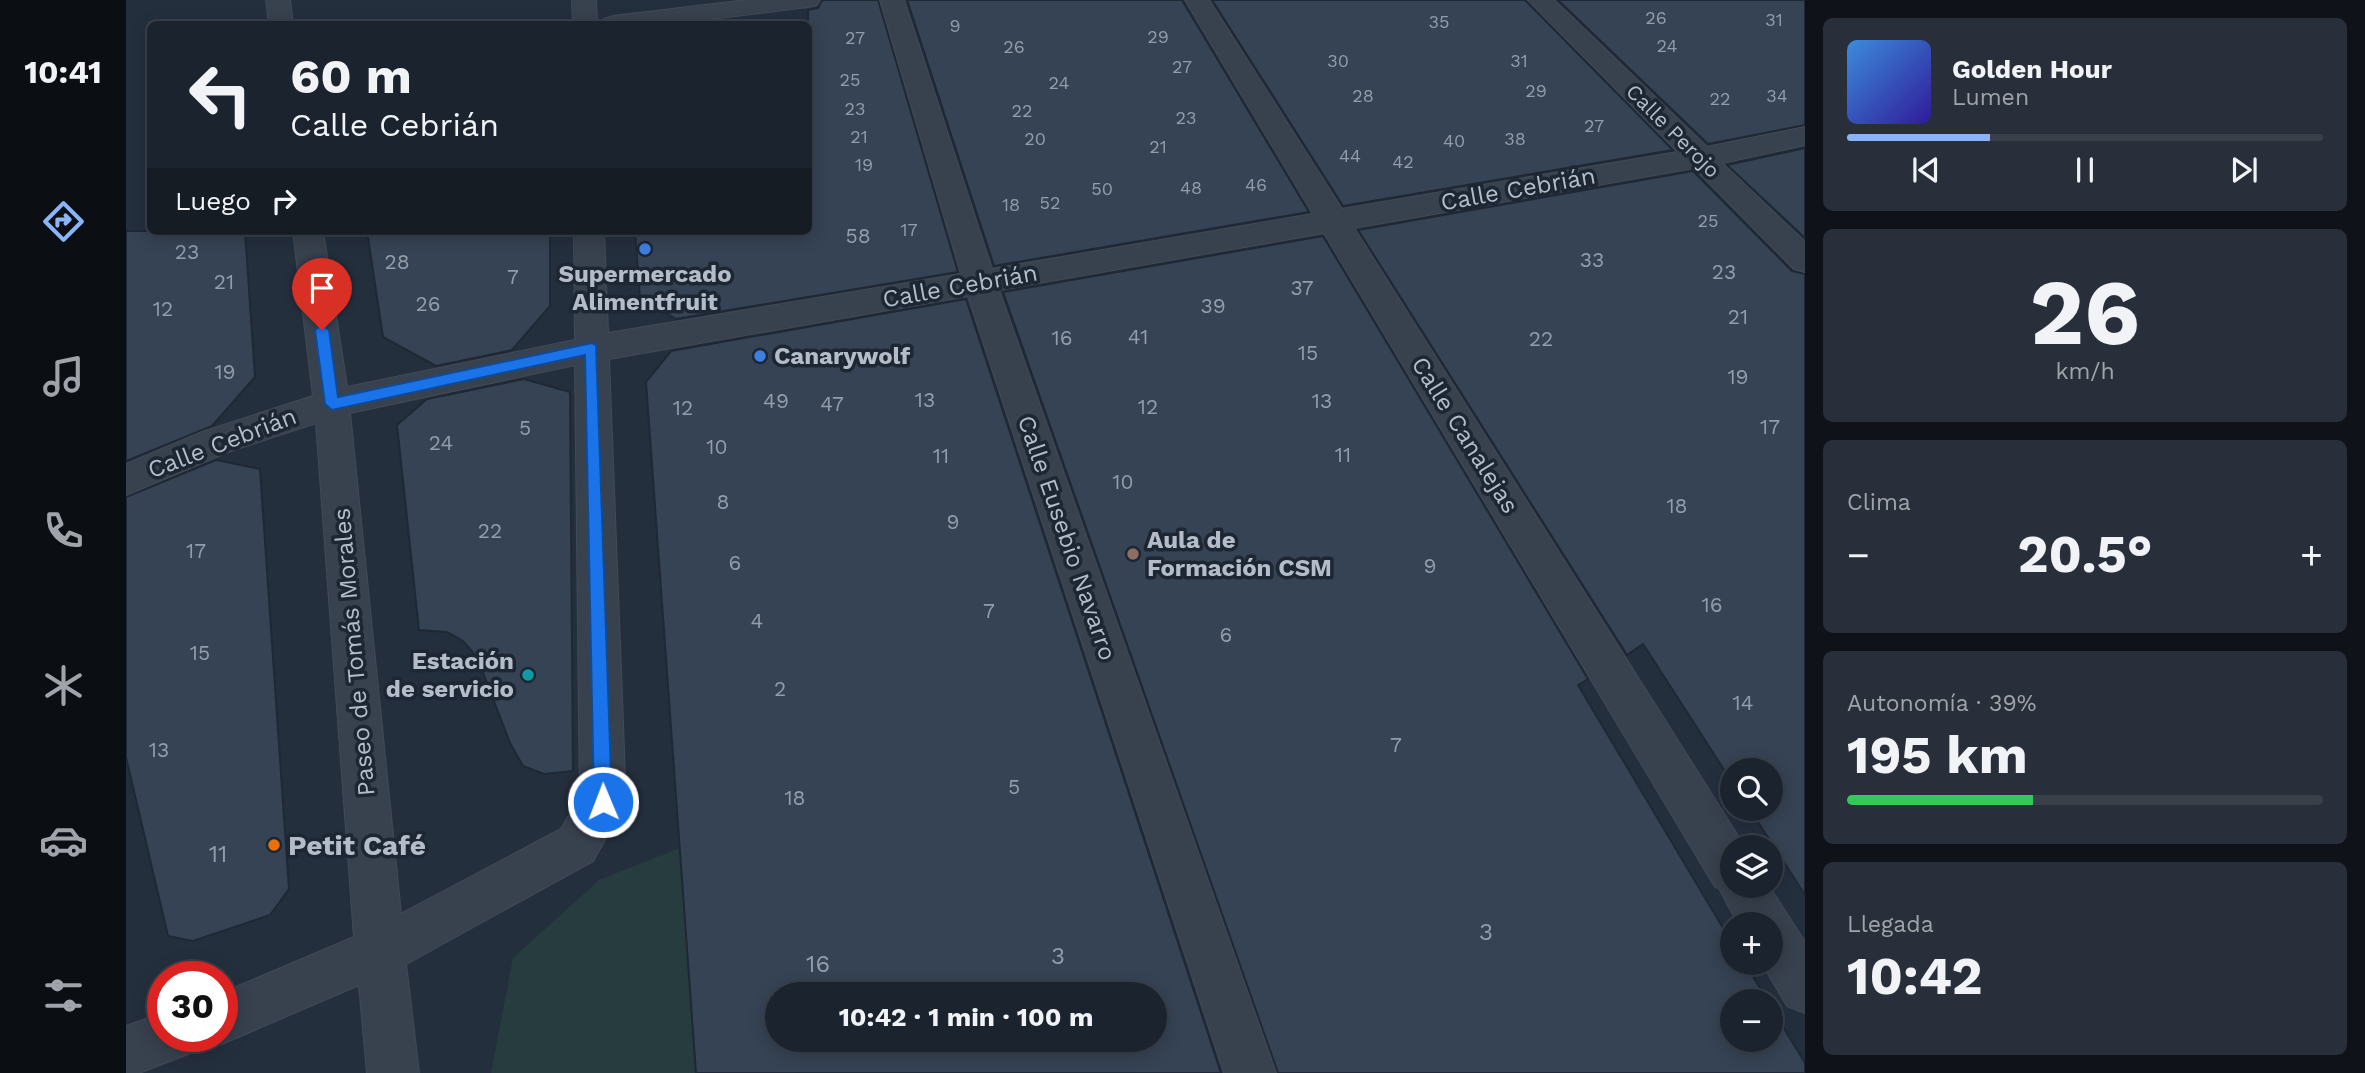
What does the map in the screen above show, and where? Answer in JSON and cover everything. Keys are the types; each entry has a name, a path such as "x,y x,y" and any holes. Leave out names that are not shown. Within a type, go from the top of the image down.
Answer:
{"street":[{"path":"278,0 281,21"},
{"path":"584,0 584,21"},
{"path":"636,21 808,0"},
{"name":"Calle Eusebio Navarro","path":"891,0 980,282 1250,1073"},
{"name":"Calle Canalejas","path":"1197,0 1720,850"},
{"name":"Calle Perojo","path":"1540,0 1805,261"},
{"name":"Calle Cebrián","path":"126,480 215,442 332,404 592,349 1700,158 1805,136"},
{"name":"Paseo de Tomás Morales","path":"309,235 332,404 393,1073"},
{"path":"238,1012 380,951 577,845 603,802 589,235"},
{"path":"1783,952 1805,988"},
{"path":"126,1051 147,1044"}],"green space":[{"path":"680,848 696,1073 491,1073 513,958 599,880"}],"building":[{"path":"822,0 878,0 958,272 676,319 640,298 635,235 812,235 812,21 808,21 808,10 818,8"},
{"path":"907,0 1182,0 1309,212 994,266"},
{"path":"1212,0 1525,0 1673,150 1343,206"},
{"path":"1558,0 1805,0 1805,125 1708,144"},
{"path":"1805,148 1805,238 1727,165"},
{"path":"1693,171 1792,271 1805,274 1805,895 1783,861 1783,835 1766,835 1757,821 1783,821 1783,758 1720,758 1720,763 1643,644 1627,655 1358,230"},
{"path":"126,231 147,231 147,235 245,235 255,377 212,426 126,461"},
{"path":"368,235 550,235 550,306 512,350 436,366 383,337"},
{"path":"1323,236 1588,679 1578,685 1720,923 1720,975 1752,975 1761,989 1720,989 1720,1052 1783,1052 1783,1027 1805,1063 1805,1073 1278,1073 1003,292"},
{"path":"966,299 1221,1073 696,1073 646,382 671,351"},
{"path":"524,379 570,392 573,771 544,774 523,766 510,743 477,657 463,641 447,632 419,630 397,425 427,399"},
{"path":"216,460 260,469 289,889 270,915 193,941 168,936 126,757 126,497"}],"place":[{"name":"Supermercado Alimentfruit","path":"645,249"},
{"name":"Canarywolf","path":"760,356"},
{"name":"Aula de Formación CSM","path":"1133,554"},
{"name":"Estación de servicio","path":"528,675"},
{"name":"Petit Café","path":"274,845"}],"route":[{"path":"322,330 332,404 592,349 603,802"}]}
